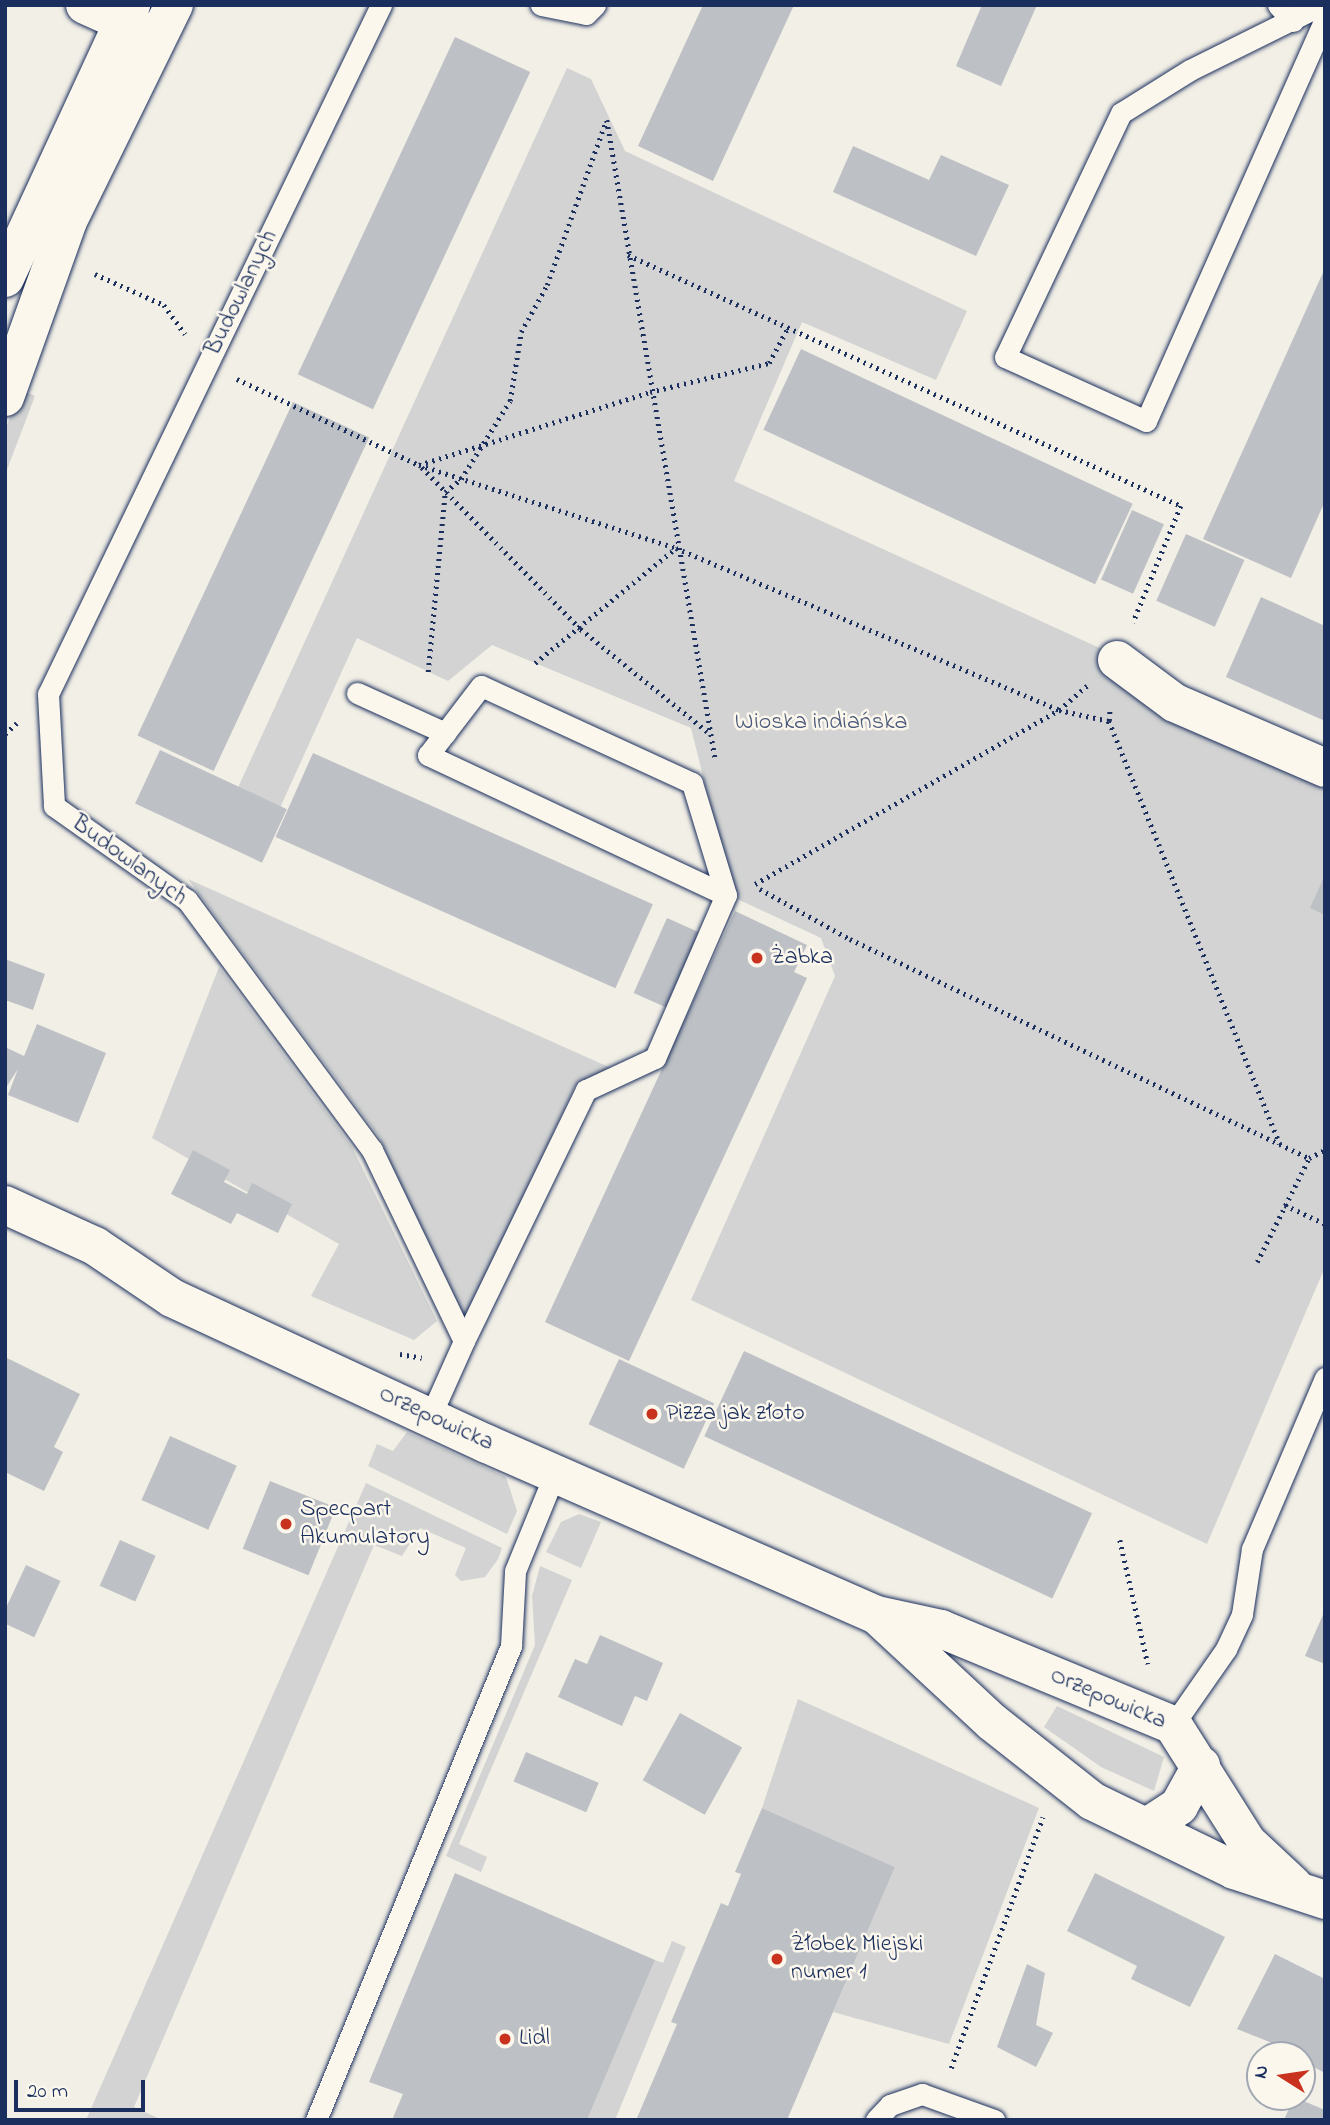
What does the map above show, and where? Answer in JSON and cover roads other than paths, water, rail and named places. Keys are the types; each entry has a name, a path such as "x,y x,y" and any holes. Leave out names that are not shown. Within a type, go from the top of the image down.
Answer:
{"street":[{"path":"85,5 145,17"},
{"path":"5,278 145,17"},
{"path":"5,397 145,17"},
{"path":"1117,660 1175,703 1325,768"},
{"name":"Orzepowicka","path":"5,1205 95,1246 172,1298 555,1473 877,1615 941,1629 1173,1725 1247,1842 1309,1892"},
{"name":"Orzepowicka","path":"877,1615 970,1702 1063,1783 1234,1870 1309,1892"},
{"path":"970,1702 997,1652"},
{"path":"1147,1827 1179,1806 1201,1766"}],"lane":[{"name":"Budowlanych","path":"380,5 48,694 54,806 187,901 372,1150 464,1341"},
{"path":"541,5 586,14 595,5"},
{"path":"1321,5 1285,13 1121,113 1005,357 1146,421 1325,19"},
{"path":"430,1417 586,1090 655,1058 726,895 692,782 481,686 428,755 726,895"},
{"path":"357,693 445,733"},
{"path":"1173,1725 1237,1626 1252,1549 1325,1378"},
{"path":"316,2120 511,1646 515,1571 555,1473"},
{"path":"876,2120 909,2096 940,2098 994,2120"}],"place":[{"name":"Żabka","path":"757,958"},
{"name":"Pizza jak złoto","path":"652,1414"},
{"name":"Specpart Akumulatory","path":"286,1524"},
{"name":"Żłobek Miejski numer 1","path":"777,1959"},
{"name":"Lidl","path":"505,2039"}],"park label":[{"name":"Wioska indiańska","path":"821,723"}]}
